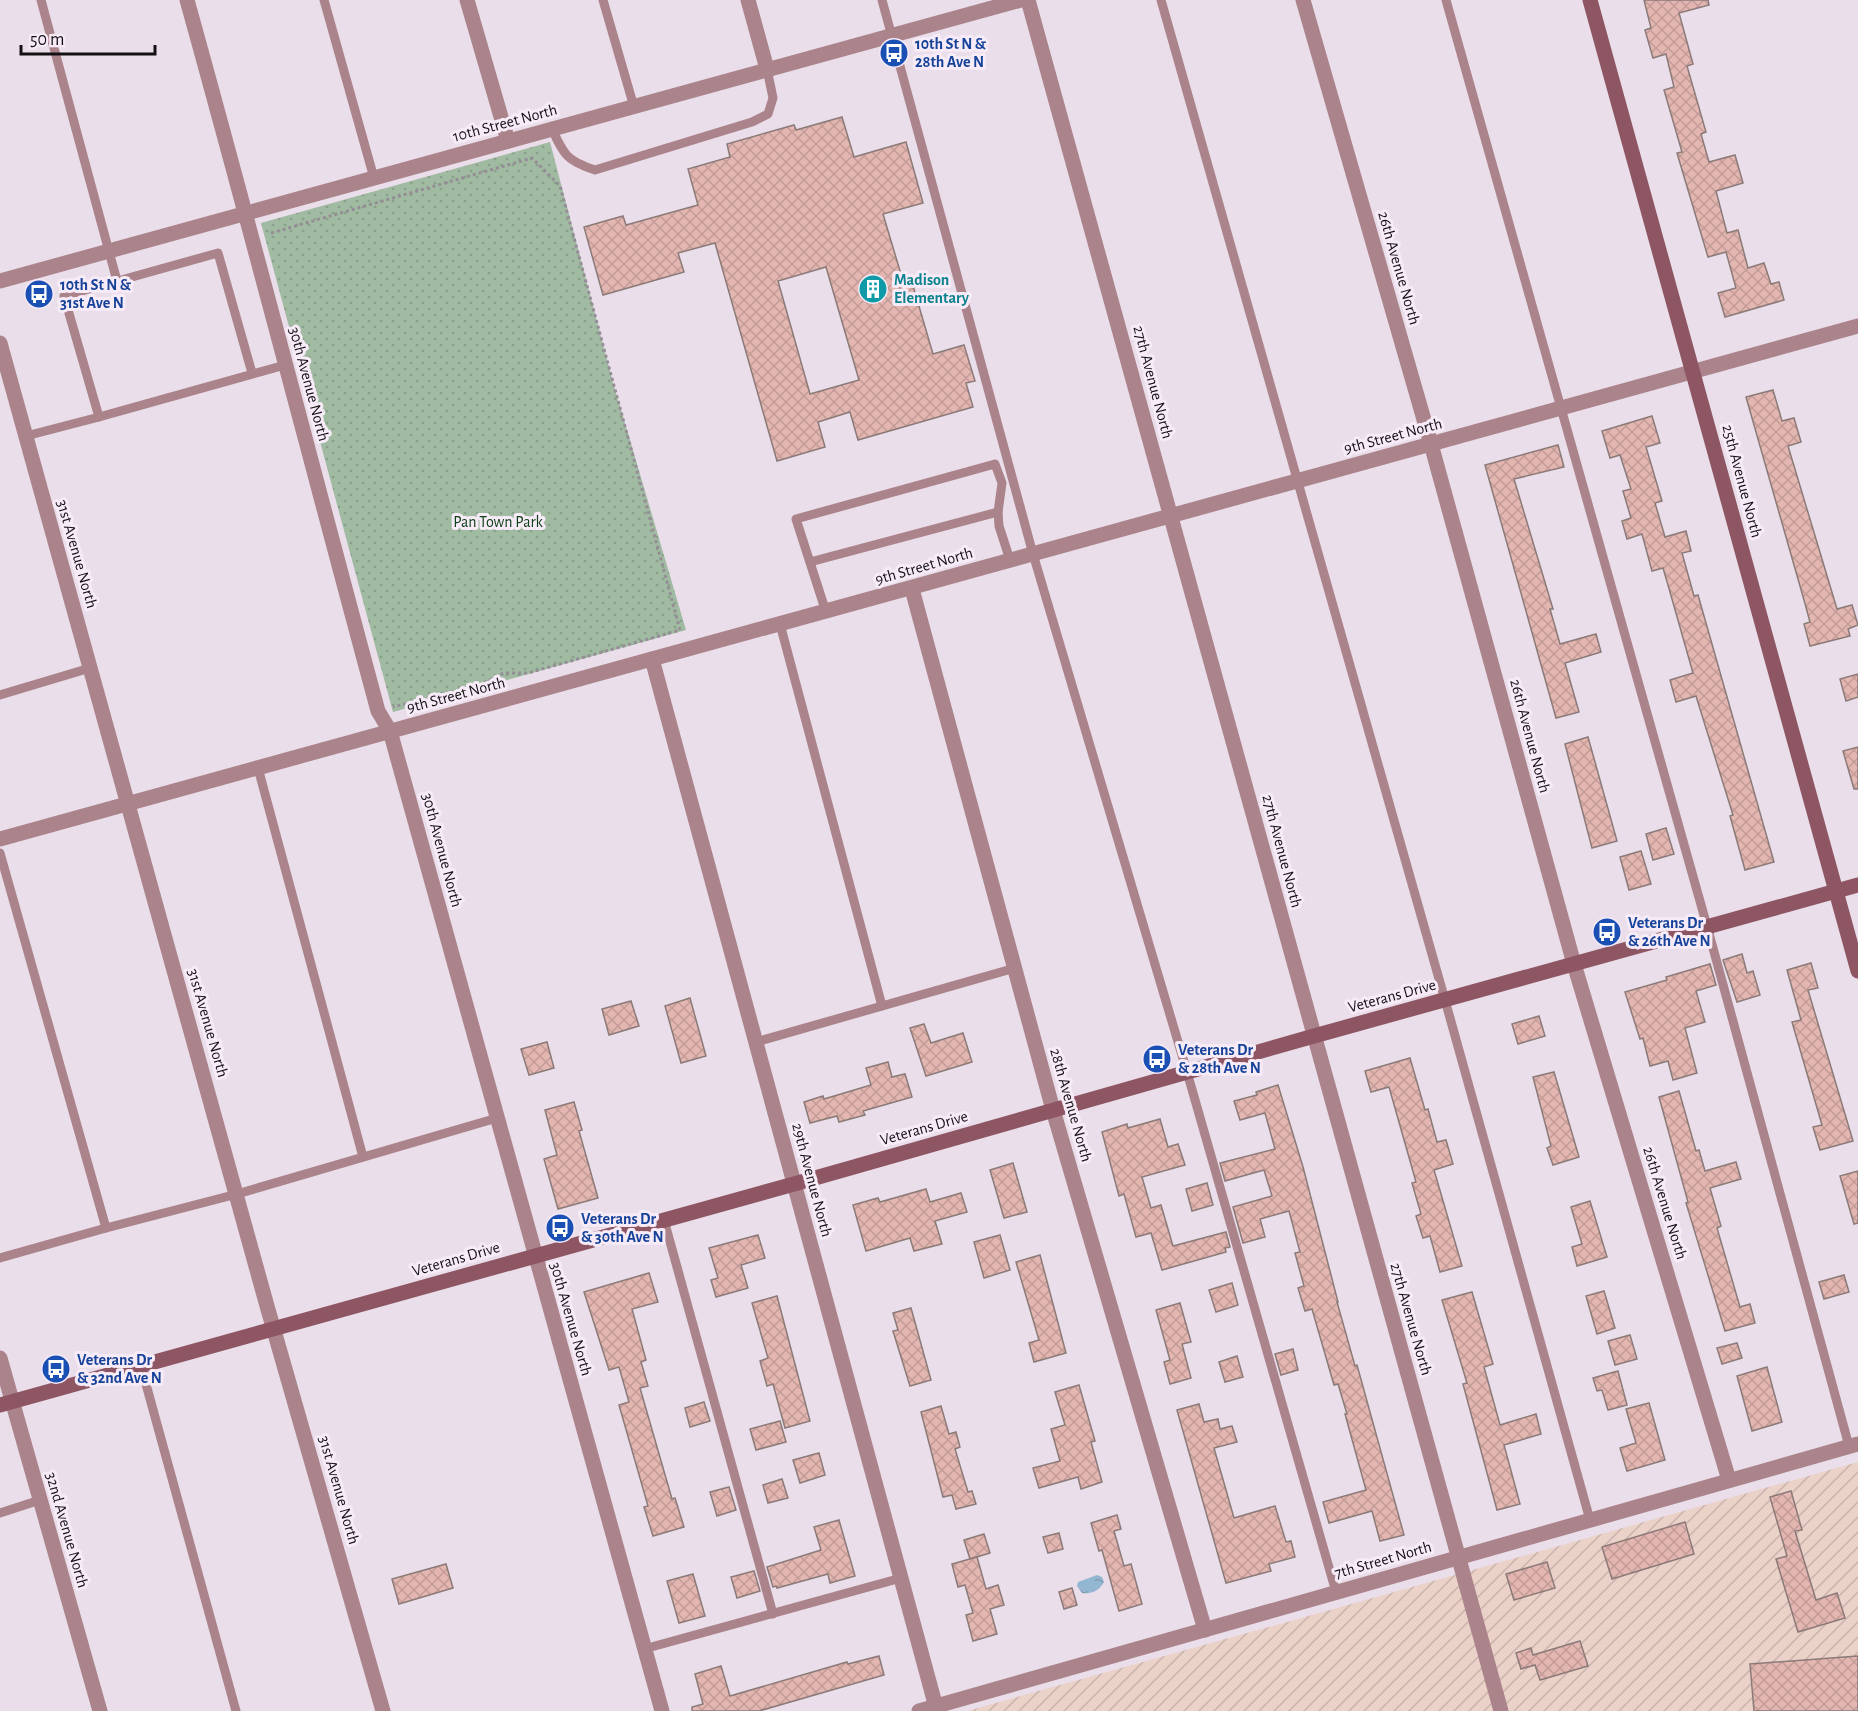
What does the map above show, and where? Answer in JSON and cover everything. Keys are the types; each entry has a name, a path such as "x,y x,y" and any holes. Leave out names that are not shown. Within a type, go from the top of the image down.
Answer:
{"main road":[{"name":"25th Avenue North","path":"1590,0 1858,971"},
{"name":"Veterans Drive","path":"6,1403 1858,885"}],"street":[{"name":"30th Avenue North","path":"187,0 378,711 390,731 662,1711"},
{"path":"467,0 508,141"},
{"path":"748,0 767,69"},
{"name":"10th Street North","path":"0,281 1021,0"},
{"name":"27th Avenue North","path":"1028,0 1501,1711"},
{"name":"26th Avenue North","path":"1303,0 1431,444 1574,964 1729,1480"},
{"name":"9th Street North","path":"0,839 1858,326"},
{"name":"31st Avenue North","path":"0,343 274,1329 383,1711"},
{"name":"28th Avenue North","path":"912,589 1053,1110 1205,1630"},
{"name":"29th Avenue North","path":"652,659 937,1709"},
{"name":"32nd Avenue North","path":"0,1358 6,1403 40,1500 100,1711"},
{"name":"7th Street North","path":"919,1711 937,1709 1335,1592 1854,1445"}],"lane":[{"path":"41,0 117,281"},
{"path":"324,0 374,178"},
{"path":"603,0 634,107"},
{"path":"882,0 1033,554 1187,1072 1335,1592"},
{"path":"1161,0 1590,1520"},
{"path":"1446,0 1854,1445"},
{"path":"552,129 563,154 580,165 595,170 752,122 768,114 773,98 767,69"},
{"path":"99,417 64,296 218,253 252,373"},
{"path":"26,436 285,365"},
{"path":"826,612 796,519 995,464 1002,483 998,512 999,526 1010,560"},
{"path":"810,562 998,512"},
{"path":"780,624 882,1006"},
{"path":"0,695 90,668"},
{"path":"258,768 363,1157"},
{"path":"0,853 106,1227"},
{"path":"756,1042 1015,968"},
{"path":"0,1258 106,1227 237,1194 497,1118"},
{"path":"664,1220 773,1614"},
{"path":"141,1366 236,1711"},
{"path":"0,1512 40,1500"},
{"path":"645,1649 901,1578"}],"path":[{"path":"271,233 532,158 560,186 680,630 528,673 504,673 479,685 392,707"}],"shaded area":[{"path":"1858,1462 1858,1711 967,1711 1380,1596"}],"green space":[{"name":"Pan Town Park","path":"550,142 614,386 686,630 393,712 261,223"}],"water":[{"path":"1097,1575 1102,1577 1104,1582 1100,1588 1089,1593 1082,1593 1077,1586 1078,1582"}],"building":[{"path":"1644,0 1708,0 1709,5 1679,13 1693,64 1687,66 1706,132 1701,134 1709,162 1735,155 1743,183 1716,191 1727,233 1738,230 1748,268 1764,263 1771,284 1779,282 1784,300 1725,317 1718,293 1736,288 1726,252 1708,257 1677,153 1682,152 1664,90 1674,87 1666,54 1653,58 1645,30 1651,28"},
{"name":"Madison Elementary","path":"842,117 854,157 906,142 923,203 883,214 903,281 911,279 933,354 964,345 975,381 966,383 973,407 858,440 850,412 818,422 825,447 777,461 715,243 678,253 684,272 603,295 584,227 623,216 626,225 698,205 688,169 730,157 727,144 794,125 796,130","holes":["826,267 859,380 810,394 778,281"]},
{"path":"1773,390 1782,421 1794,418 1801,442 1788,446 1837,609 1852,605 1858,625 1848,629 1850,636 1810,646 1804,624 1810,622 1746,397"},
{"path":"1652,416 1660,443 1646,447 1662,501 1655,503 1665,537 1686,531 1691,551 1682,553 1694,596 1698,595 1774,862 1745,870 1730,816 1733,815 1696,696 1676,702 1670,680 1693,673 1663,568 1652,571 1642,534 1627,539 1622,521 1631,518 1623,491 1631,489 1620,455 1610,458 1602,431"},
{"path":"1558,445 1564,467 1514,479 1553,609 1550,609 1560,644 1596,634 1601,652 1565,663 1579,712 1556,718 1485,465"},
{"path":"1858,674 1858,697 1846,701 1840,679"},
{"path":"1588,737 1617,841 1592,848 1565,744"},
{"path":"1858,747 1858,789 1854,789 1843,751"},
{"path":"1666,828 1674,854 1653,860 1646,834"},
{"path":"1641,851 1651,884 1629,890 1620,857"},
{"path":"1742,954 1747,973 1753,971 1760,995 1737,1002 1723,960"},
{"path":"1811,963 1818,988 1808,990 1853,1141 1820,1150 1813,1127 1822,1125 1792,1022 1801,1020 1787,970"},
{"path":"1710,964 1716,985 1696,991 1705,1022 1685,1028 1697,1073 1673,1080 1668,1061 1650,1066 1643,1038 1640,1039 1625,992"},
{"path":"690,998 706,1056 681,1063 665,1006"},
{"path":"631,1001 639,1026 609,1035 602,1009"},
{"path":"1539,1016 1545,1036 1518,1044 1512,1024"},
{"path":"924,1024 931,1043 963,1033 972,1062 926,1076 910,1028"},
{"path":"547,1042 554,1068 529,1075 521,1049"},
{"path":"1410,1058 1437,1142 1446,1140 1453,1164 1434,1170 1462,1266 1440,1272 1430,1236 1423,1238 1416,1216 1421,1214 1412,1183 1416,1182 1389,1087 1371,1092 1365,1071"},
{"path":"888,1062 892,1077 905,1074 912,1097 863,1111 865,1115 839,1122 837,1116 810,1123 804,1102 823,1096 824,1099 871,1085 866,1068"},
{"path":"1554,1072 1579,1157 1553,1165 1547,1148 1551,1146 1533,1077"},
{"path":"1278,1085 1303,1167 1337,1302 1355,1366 1357,1365 1404,1535 1380,1541 1372,1511 1329,1523 1323,1502 1366,1490 1338,1384 1334,1385 1312,1309 1305,1311 1298,1288 1304,1286 1295,1253 1300,1252 1289,1211 1260,1219 1265,1237 1243,1243 1233,1207 1272,1196 1264,1170 1225,1181 1220,1163 1275,1149 1265,1113 1240,1120 1234,1101 1257,1095 1256,1092"},
{"path":"1679,1091 1696,1151 1699,1150 1705,1171 1736,1162 1741,1179 1710,1188 1721,1226 1717,1228 1740,1307 1750,1304 1755,1323 1725,1331 1686,1203 1688,1202 1659,1097"},
{"path":"574,1102 582,1130 579,1131 598,1198 558,1209 544,1159 557,1155 545,1110"},
{"path":"1160,1119 1168,1147 1178,1144 1185,1165 1142,1177 1151,1208 1161,1205 1173,1246 1226,1232 1230,1247 1225,1248 1226,1252 1162,1270 1151,1233 1136,1237 1124,1194 1119,1196 1102,1132 1127,1124 1128,1128"},
{"path":"1013,1163 1027,1212 1004,1218 990,1170"},
{"path":"1858,1171 1858,1223 1854,1224 1840,1176"},
{"path":"1207,1183 1213,1205 1192,1211 1186,1189"},
{"path":"926,1189 930,1202 961,1193 967,1212 935,1221 942,1244 914,1251 910,1238 866,1251 853,1205 878,1198 880,1202"},
{"path":"1590,1201 1607,1257 1577,1266 1572,1247 1582,1244 1571,1207"},
{"path":"758,1235 765,1258 741,1265 748,1288 716,1297 711,1280 718,1278 709,1248"},
{"path":"1000,1235 1010,1270 984,1278 974,1242"},
{"path":"1040,1255 1066,1353 1034,1362 1029,1343 1039,1340 1016,1262"},
{"path":"649,1273 658,1302 632,1309 646,1360 641,1362 648,1386 640,1388 672,1499 675,1498 684,1527 653,1536 644,1507 648,1506 619,1405 629,1402 619,1367 609,1370 584,1292"},
{"path":"1844,1275 1849,1292 1824,1299 1819,1282"},
{"path":"1232,1283 1238,1305 1216,1312 1209,1290"},
{"path":"1604,1291 1615,1328 1597,1334 1586,1296"},
{"path":"1472,1292 1493,1364 1484,1367 1500,1425 1536,1414 1541,1434 1504,1445 1520,1504 1497,1510 1463,1384 1467,1383 1442,1300"},
{"path":"777,1296 810,1421 785,1428 773,1384 767,1386 760,1361 768,1358 752,1303"},
{"path":"1180,1303 1191,1342 1182,1344 1191,1378 1170,1384 1164,1362 1170,1360 1156,1310"},
{"path":"911,1308 931,1380 910,1386 893,1331 898,1330 893,1313"},
{"path":"1630,1335 1637,1359 1615,1365 1608,1341"},
{"path":"1737,1343 1742,1358 1722,1364 1717,1348"},
{"path":"1293,1349 1298,1370 1281,1375 1275,1354"},
{"path":"1237,1356 1243,1377 1225,1382 1219,1362"},
{"path":"1767,1367 1782,1422 1752,1431 1737,1376"},
{"path":"1618,1371 1627,1405 1608,1410 1602,1390 1597,1391 1593,1378"},
{"path":"1079,1385 1095,1441 1091,1442 1102,1482 1081,1489 1078,1477 1039,1488 1033,1468 1060,1461 1051,1429 1065,1425 1055,1392"},
{"path":"704,1402 710,1421 690,1427 685,1408"},
{"path":"1649,1403 1665,1460 1627,1471 1620,1448 1636,1443 1626,1409"},
{"path":"1199,1404 1204,1422 1218,1419 1220,1429 1232,1426 1237,1442 1214,1448 1234,1518 1275,1506 1286,1542 1291,1541 1295,1557 1269,1564 1271,1571 1226,1583 1177,1410"},
{"path":"941,1406 949,1434 956,1432 960,1447 955,1449 968,1492 972,1491 976,1504 956,1509 952,1495 943,1497 921,1412"},
{"path":"780,1421 786,1442 756,1450 750,1429"},
{"path":"819,1453 825,1475 800,1483 793,1460"},
{"path":"782,1479 788,1498 768,1503 763,1485"},
{"path":"729,1487 736,1510 717,1516 710,1492"},
{"path":"1791,1491 1802,1530 1795,1531 1816,1600 1837,1593 1845,1618 1798,1632 1776,1559 1787,1556 1770,1497"},
{"path":"1117,1515 1121,1529 1114,1531 1124,1566 1131,1564 1142,1604 1119,1611 1102,1550 1099,1551 1091,1523"},
{"path":"839,1520 855,1576 830,1583 828,1574 777,1588 773,1587 767,1567 821,1550 814,1527"},
{"path":"1685,1522 1694,1554 1612,1579 1602,1547"},
{"path":"1059,1533 1063,1549 1048,1553 1043,1537"},
{"path":"984,1534 990,1553 970,1559 964,1540"},
{"path":"977,1557 986,1589 998,1585 1004,1605 990,1609 997,1634 973,1641 966,1615 973,1613 965,1585 958,1587 952,1564"},
{"path":"1547,1562 1555,1588 1514,1600 1506,1574"},
{"path":"446,1564 453,1588 399,1604 392,1579"},
{"path":"754,1571 760,1591 737,1598 731,1577"},
{"path":"693,1574 705,1616 679,1623 667,1581"},
{"path":"1072,1588 1077,1605 1064,1609 1059,1592"},
{"path":"1580,1641 1588,1666 1540,1680 1535,1665 1521,1669 1516,1653 1531,1648 1533,1655"},
{"path":"879,1656 884,1675 759,1711 692,1711 692,1707 703,1704 695,1674 721,1666 730,1696 847,1662 848,1664"},
{"path":"1858,1656 1858,1711 1754,1711 1750,1664"}],"place":[{"name":"10th St N & 28th Ave N","path":"894,53"},
{"name":"Madison Elementary","path":"873,289"},
{"name":"10th St N & 31st Ave N","path":"39,294"},
{"name":"Veterans Dr & 26th Ave N","path":"1607,932"},
{"name":"Veterans Dr & 28th Ave N","path":"1157,1059"},
{"name":"Veterans Dr & 30th Ave N","path":"560,1228"},
{"name":"Veterans Dr & 32nd Ave N","path":"56,1369"}]}
